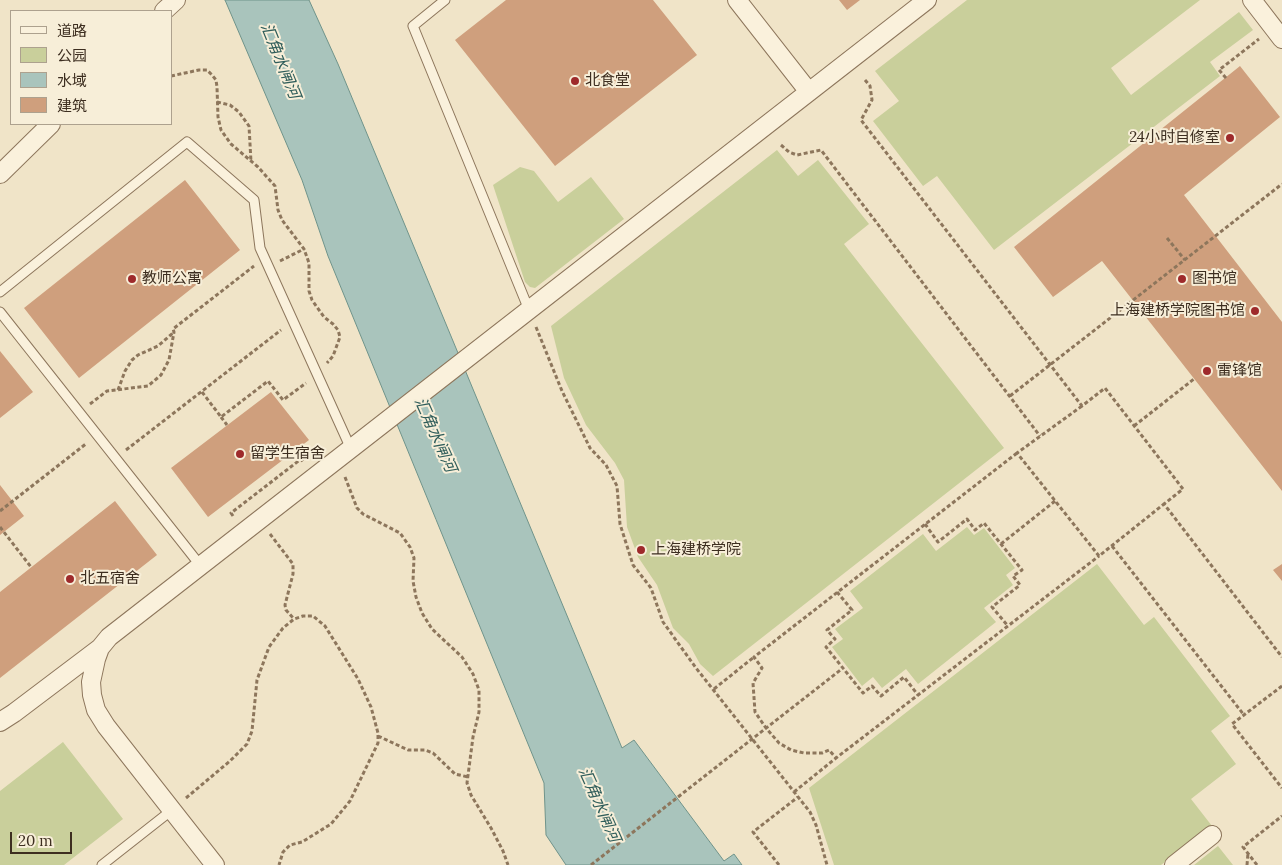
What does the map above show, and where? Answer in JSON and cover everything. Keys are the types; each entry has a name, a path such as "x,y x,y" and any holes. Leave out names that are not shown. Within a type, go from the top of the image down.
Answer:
{"street":[{"path":"165,10 176,0"},
{"path":"737,0 809,92"},
{"path":"0,722 100,648 120,627 927,0"},
{"path":"1252,0 1278,34"},
{"path":"0,174 50,125"},
{"path":"100,648 91,682 96,710 215,865"},
{"path":"1174,865 1212,835"}],"lane":[{"path":"445,0 413,26 529,310"},
{"path":"0,292 186,142 254,200 260,248 317,374 344,453"},
{"path":"0,312 200,565"},
{"path":"102,865 172,810"}],"path":[{"path":"1226,78 1219,70 1278,34"},
{"path":"865,80 870,86 872,100 861,120 1082,406"},
{"path":"217,102 230,105 240,112 249,126 251,162"},
{"path":"780,144 789,152 797,155 821,150 1040,436"},
{"path":"1010,396 1282,184"},
{"path":"1167,238 1184,260"},
{"path":"284,259 304,249"},
{"path":"79,412 107,391 148,386 161,375 169,360 173,329 265,258"},
{"path":"529,310 562,391 590,448 606,465 617,486 620,524 633,565 651,588 663,622 696,668 810,812 816,825 826,865"},
{"path":"116,458 293,321"},
{"path":"118,390 125,371 132,360 138,355 158,346 174,332"},
{"path":"338,346 340,338"},
{"path":"221,417 268,381 283,400 317,374"},
{"path":"1134,426 1194,379"},
{"path":"714,689 1017,453 1105,388 1183,489 794,792"},
{"path":"202,392 227,425"},
{"path":"0,511 97,434"},
{"path":"344,453 357,508 400,533 410,547 414,558 413,581 422,613 432,629 462,657 473,674 479,690 479,712 473,738 467,783 471,795 503,851 508,865"},
{"path":"1017,453 1098,556"},
{"path":"237,520 231,513 301,460 307,466"},
{"path":"1001,544 1055,501"},
{"path":"1164,504 1282,657"},
{"path":"259,519 293,564 294,574 285,605 286,610 294,619"},
{"path":"925,524 938,542 967,519 975,530 984,522 1022,570 1013,576 1020,585 992,607 1008,626"},
{"path":"0,527 31,567"},
{"path":"1112,546 1244,715"},
{"path":"837,592 852,610 827,630 835,640 826,647 863,693 872,686 881,696 904,677 918,695"},
{"path":"172,810 218,772 247,744 252,731 258,680 264,657 276,637 294,619 303,616 313,616 325,626 358,679 369,702 378,736 378,743 350,801 331,824 302,842 290,845 284,852 278,865"},
{"path":"754,657 762,668 753,683 755,712 766,728 779,743 791,750 822,753 829,750 836,758"},
{"path":"591,865 843,668"},
{"path":"1282,686 1232,724 1282,788"},
{"path":"378,736 408,750 433,752 455,774 468,776"},
{"path":"779,865 753,832 798,797"},
{"path":"1257,865 1243,847 1282,816"},
{"path":"1247,865 1248,853"}],"green space":[{"path":"967,0 1200,0 1111,68 1131,95 1239,12 1253,30 1210,62 1220,76 994,250 937,176 923,186 873,121 899,101 875,71"},
{"path":"777,150 798,176 818,160 869,224 844,244 1004,448 713,676 700,664 689,644 673,628 657,585 638,557 627,527 624,480 615,463 586,425 564,378 551,326"},
{"path":"520,167 534,171 558,202 591,177 624,219 535,288 530,287 525,282 493,185"},
{"path":"967,527 974,535 984,528 1015,568 1006,575 1013,585 984,608 996,622 918,684 906,669 882,688 873,677 862,686 832,647 843,639 835,629 863,608 850,591 923,534 936,551"},
{"path":"1097,564 1144,625 1154,617 1230,716 1211,731 1236,764 1191,799 1212,826 1161,865 834,865 809,788"},
{"path":"63,742 123,819 64,865 0,865 0,791"},
{"path":"1218,846 1233,865 1194,865"}],"water":[{"name":"汇角水闸河","path":"225,0 309,0 338,64 622,748 634,740 724,861 734,854 742,865 566,865 546,835 544,783 328,256 302,180"}],"building":[{"name":"北食堂","path":"506,0 653,0 697,55 555,166 455,40"},
{"path":"839,0 860,0 847,10"},
{"name":"图书馆","path":"1240,66 1280,117 1184,195 1282,322 1282,491 1102,261 1053,297 1014,247"},
{"name":"教师公寓","path":"185,180 240,250 79,378 24,308"},
{"path":"0,351 33,392 0,418"},
{"name":"留学生宿舍","path":"271,392 309,440 208,517 171,468"},
{"path":"0,485 24,516 0,535"},
{"name":"北五宿舍","path":"115,501 157,555 0,678 0,592"},
{"path":"1282,564 1282,581 1273,570"}],"place":[{"name":"北食堂","path":"575,81"},
{"name":"24小时自修室","path":"1230,138"},
{"name":"教师公寓","path":"132,279"},
{"name":"图书馆","path":"1182,279"},
{"name":"上海建桥学院图书馆","path":"1255,311"},
{"name":"雷锋馆","path":"1207,371"},
{"name":"留学生宿舍","path":"240,454"},
{"name":"上海建桥学院","path":"641,550"},
{"name":"北五宿舍","path":"70,579"}]}
